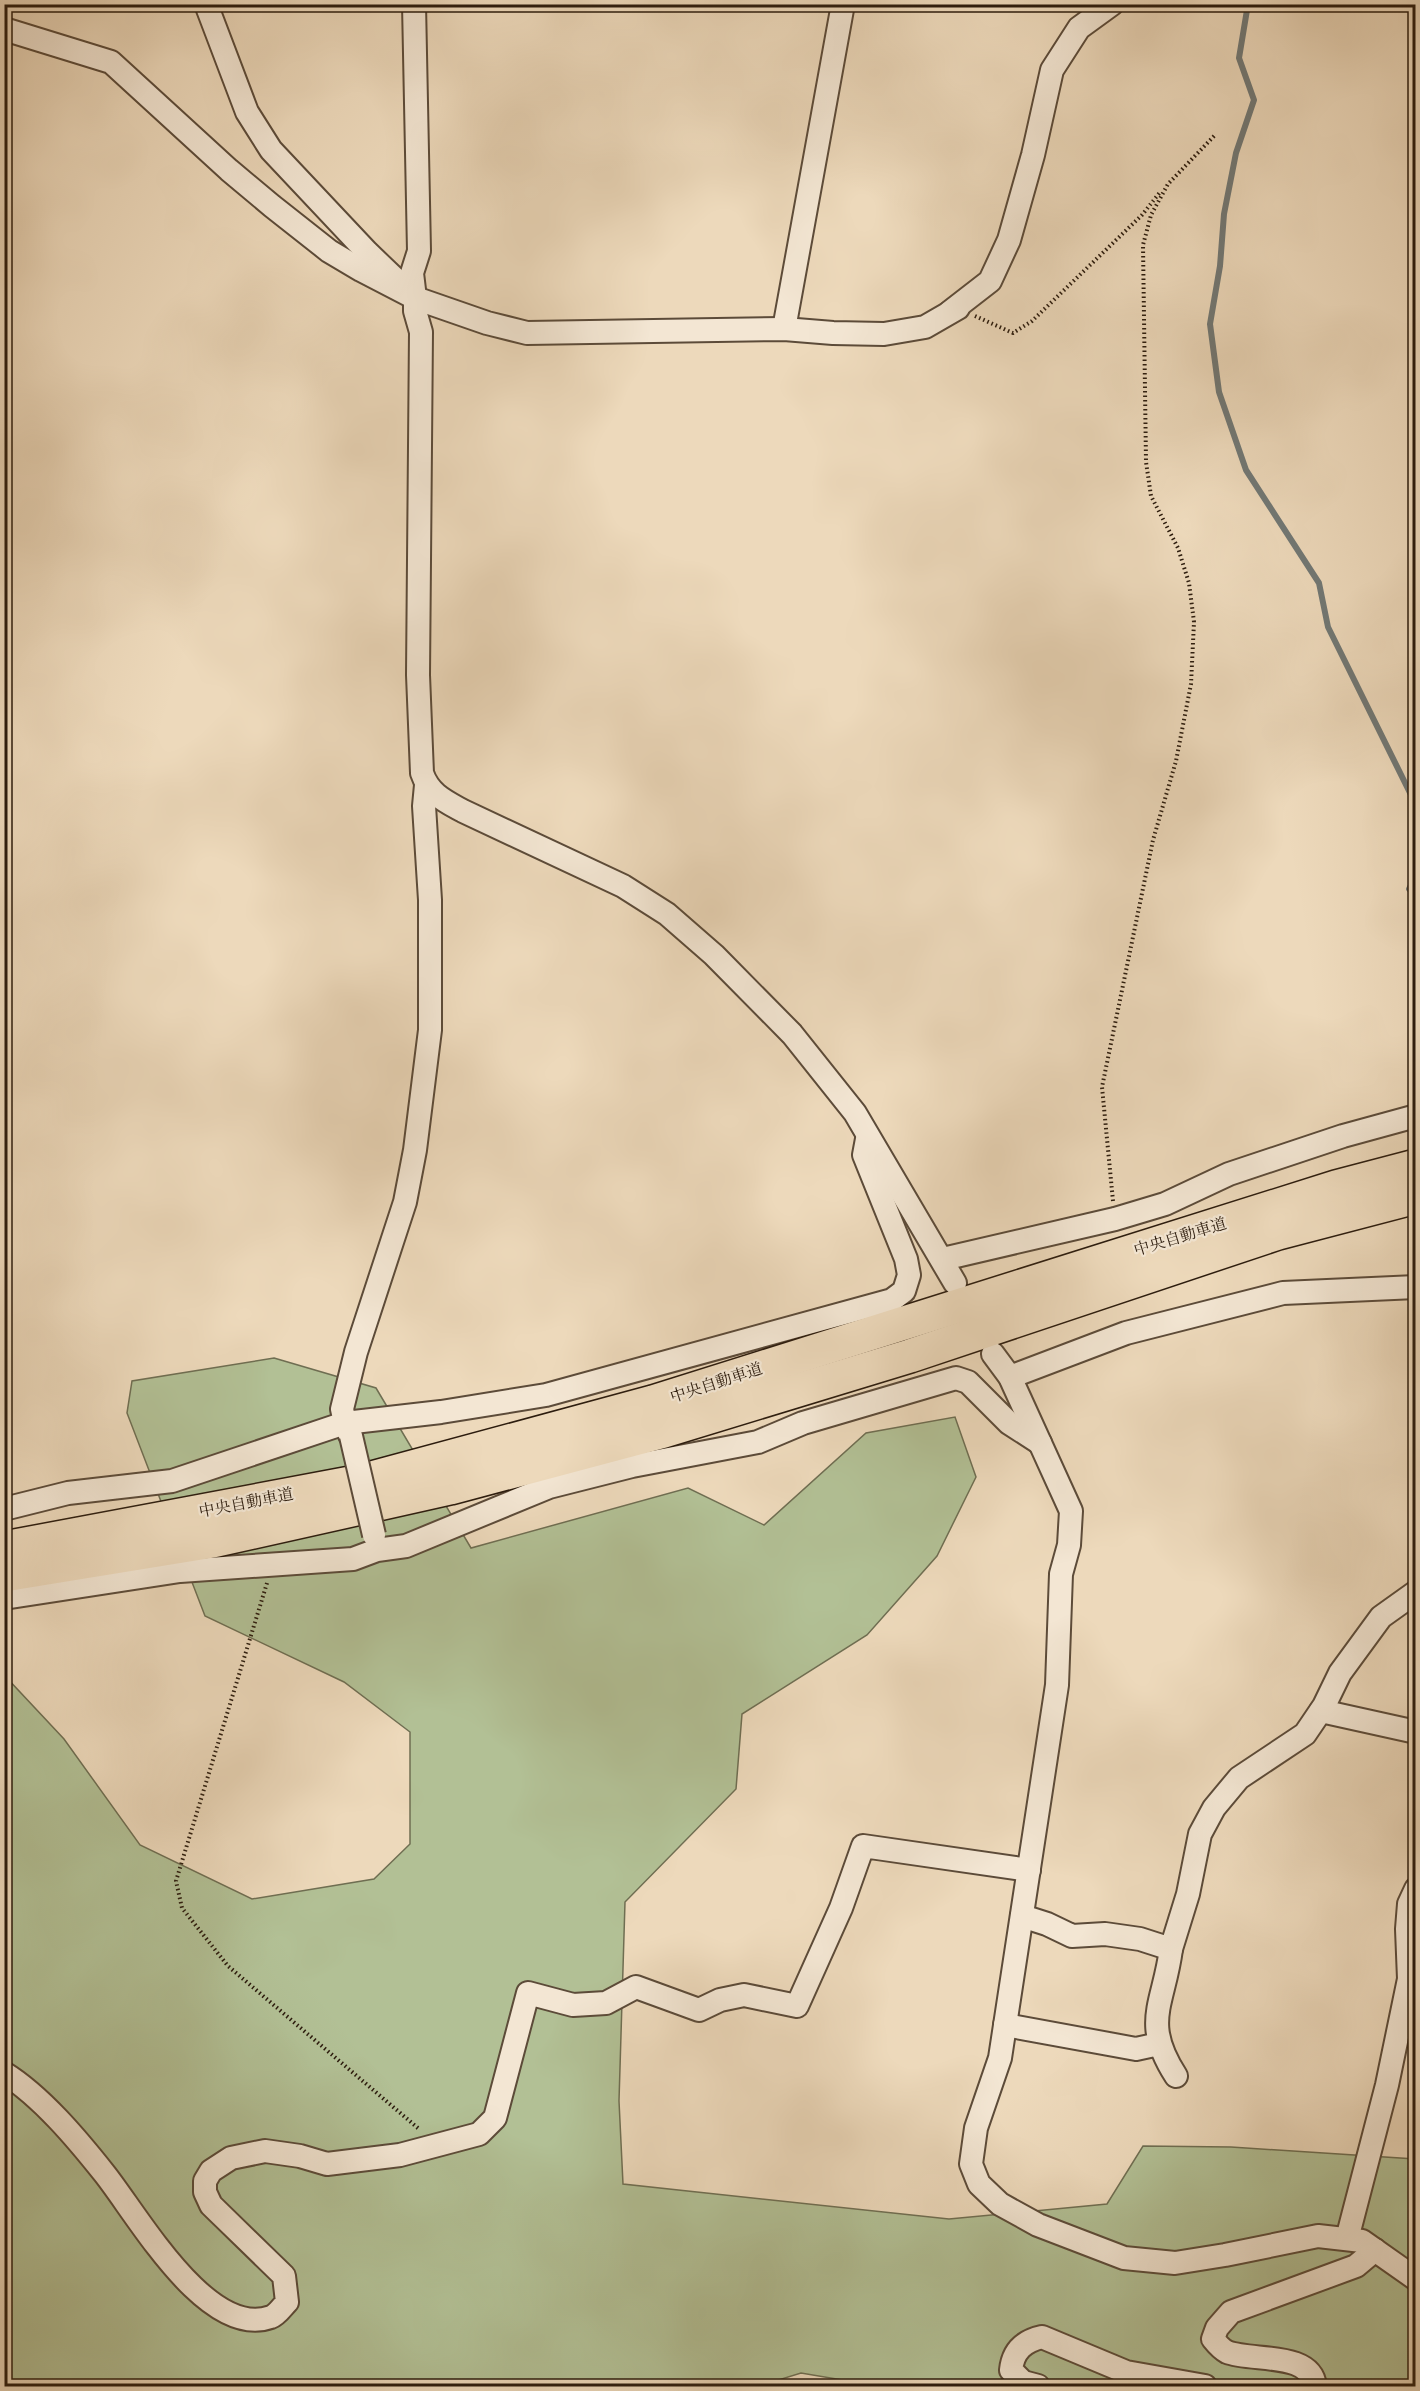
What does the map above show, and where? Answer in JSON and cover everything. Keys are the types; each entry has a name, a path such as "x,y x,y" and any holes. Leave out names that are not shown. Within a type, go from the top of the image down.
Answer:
{"highway":[{"name":"中央自動車道","path":"4,1548 361,1481 653,1402 1336,1187 1416,1166"},
{"name":"中央自動車道","path":"4,1575 213,1541 450,1488 697,1420 910,1356 1278,1233 1416,1197"}],"street":[{"path":"206,4 247,112 271,150 367,252 415,298"},
{"path":"376,1543 342,1409 356,1352 405,1202 415,1150 430,1030 430,900 424,806 426,785 422,773 418,675 421,332 415,311 412,273 419,251 414,4"},
{"path":"784,329 843,4"},
{"path":"4,30 111,62 228,170 329,251 415,298 487,323 527,333 784,329 884,334 925,327 954,310 990,280 1010,240 1033,155 1052,70 1079,28 1112,4"},
{"path":"426,785 439,798 463,811 623,886 667,914 714,955 792,1034 855,1113 943,1259 955,1283"},
{"path":"943,1259 1115,1220 1165,1204 1228,1174 1343,1136 1416,1116"},
{"path":"4,1509 68,1493 172,1481 348,1430 546,1395 892,1300 904,1292 909,1275 906,1259 864,1155 867,1134"},
{"path":"1010,1377 1126,1333 1283,1293 1416,1287"},
{"path":"993,1354 1010,1377 1071,1511 1069,1545 1061,1574 1057,1685 1022,1916 1000,2058 976,2128 971,2163 979,2184 1000,2204 1038,2225 1124,2258 1174,2263 1318,2236 1362,2241 1416,2279"},
{"path":"4,1598 180,1571 353,1558 376,1543 406,1546 549,1487 632,1466 758,1442 803,1423 956,1377 968,1382 1009,1423 1040,1443"},
{"path":"1176,2076 1159,2044 1158,2002 1188,1894 1200,1834 1214,1808 1239,1778 1305,1734 1340,1673 1381,1617 1416,1592"},
{"path":"1320,1711 1416,1732"},
{"path":"4,2073 58,2119 104,2173 164,2255 197,2293 225,2311 249,2320 273,2317 287,2302 284,2276 211,2205 205,2192 205,2181 211,2171 231,2158 265,2151 327,2163 400,2155 479,2134 495,2118 528,1993 573,2005 606,2003 636,1987 699,2010 720,2000 744,1995 797,2006 841,1908 863,1846 1029,1870"},
{"path":"1347,2239 1387,2085 1410,1979 1407,1929 1409,1904 1416,1889"},
{"path":"1022,1916 1047,1924 1072,1936 1105,1934 1140,1939 1171,1949"},
{"path":"1005,2025 1136,2049 1159,2044"},
{"path":"1315,2386 1310,2372 1300,2364 1227,2352 1214,2339 1217,2328 1230,2312 1356,2266 1375,2250"},
{"path":"1038,2386 1023,2382 1011,2370 1017,2350 1028,2340 1042,2337 1126,2372 1204,2386"}],"path":[{"path":"954,310 1013,333 1032,321 1142,215 1168,183 1216,134"},
{"path":"1115,1220 1102,1087 1153,840 1176,761 1191,684 1194,622 1189,583 1178,548 1151,496 1146,462 1143,244 1151,215 1168,183"},
{"path":"272,1565 176,1881 182,1908 228,1966 438,2145"}],"green space":[{"path":"274,1358 376,1388 471,1548 688,1488 764,1525 866,1433 955,1417 976,1477 937,1556 867,1635 742,1714 736,1789 625,1902 619,2101 623,2184 949,2219 1107,2204 1143,2146 1231,2147 1415,2159 1415,2386 878,2386 801,2373 759,2386 5,2386 4,1675 64,1739 140,1845 252,1899 374,1879 410,1844 410,1732 344,1682 205,1616 127,1413 132,1381"}],"waterway":[{"path":"1248,4 1239,58 1254,100 1236,153 1224,214 1220,266 1210,324 1219,392 1246,470 1319,583 1328,627 1416,805"},
{"path":"1416,875 1409,889 1416,896"}]}
